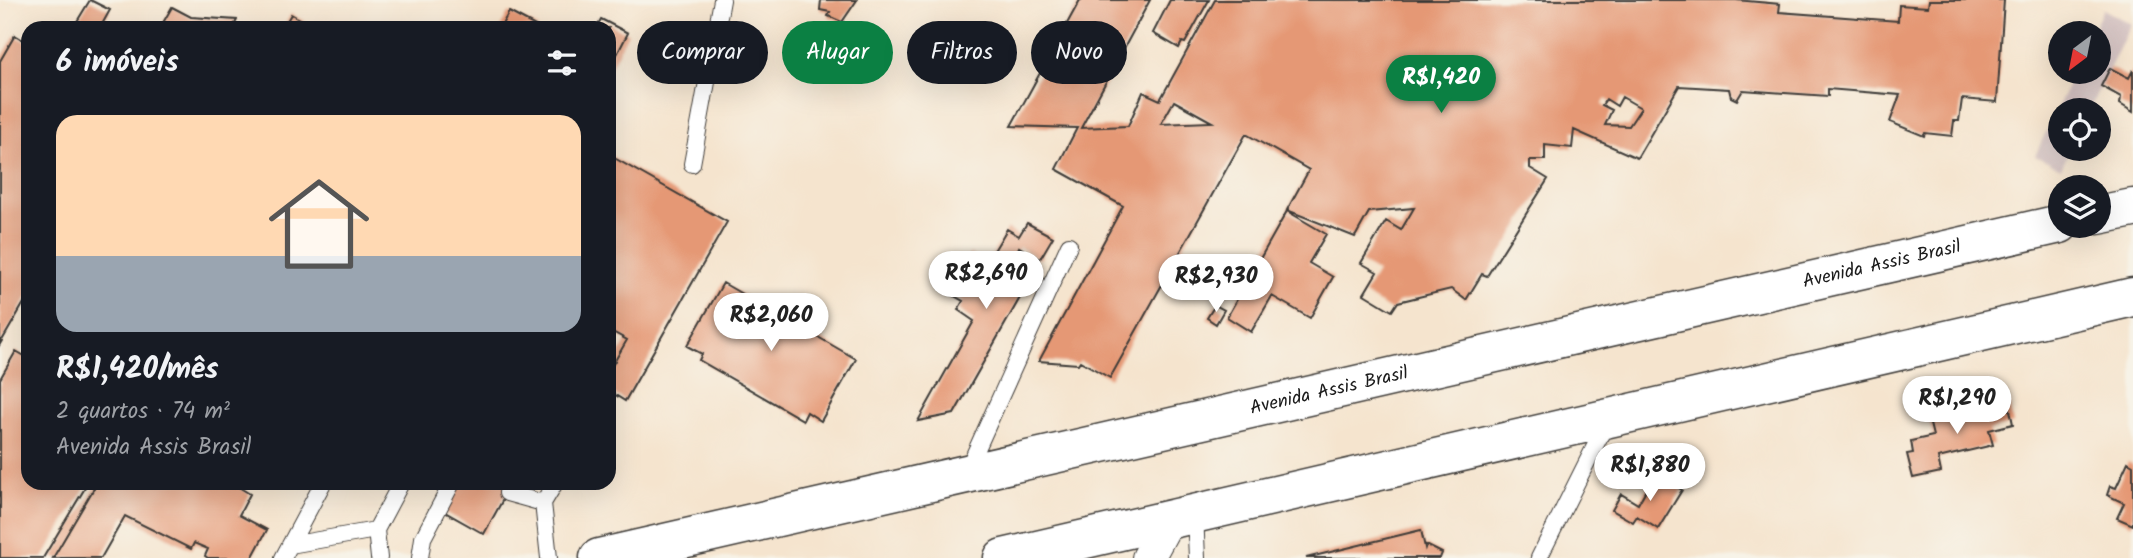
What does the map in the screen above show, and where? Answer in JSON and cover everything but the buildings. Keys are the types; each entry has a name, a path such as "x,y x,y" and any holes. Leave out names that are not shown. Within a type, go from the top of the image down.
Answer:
{"main road":[{"path":"2111,212 2133,208"},
{"name":"Avenida Assis Brasil","path":"599,558 2048,227"},
{"path":"1003,558 2133,297"}],"street":[{"path":"1148,558 1182,516"}],"lane":[{"path":"692,164 722,0"},
{"path":"965,476 1069,245"},
{"path":"1539,558 1609,417"},
{"path":"287,551 319,490"},
{"path":"379,558 376,530 397,490"},
{"path":"420,558 424,538 448,490"},
{"path":"549,558 543,503 551,490"},
{"path":"507,493 543,503"},
{"path":"1182,516 1197,558"},
{"path":"287,551 376,530"}],"shaded area":[{"path":"2103,9 2131,24 2111,65 2111,21 2098,21"},
{"path":"2068,84 2102,84 2095,98 2062,98"},
{"path":"2048,128 2048,161 2065,161 2061,168 2035,156"}]}
